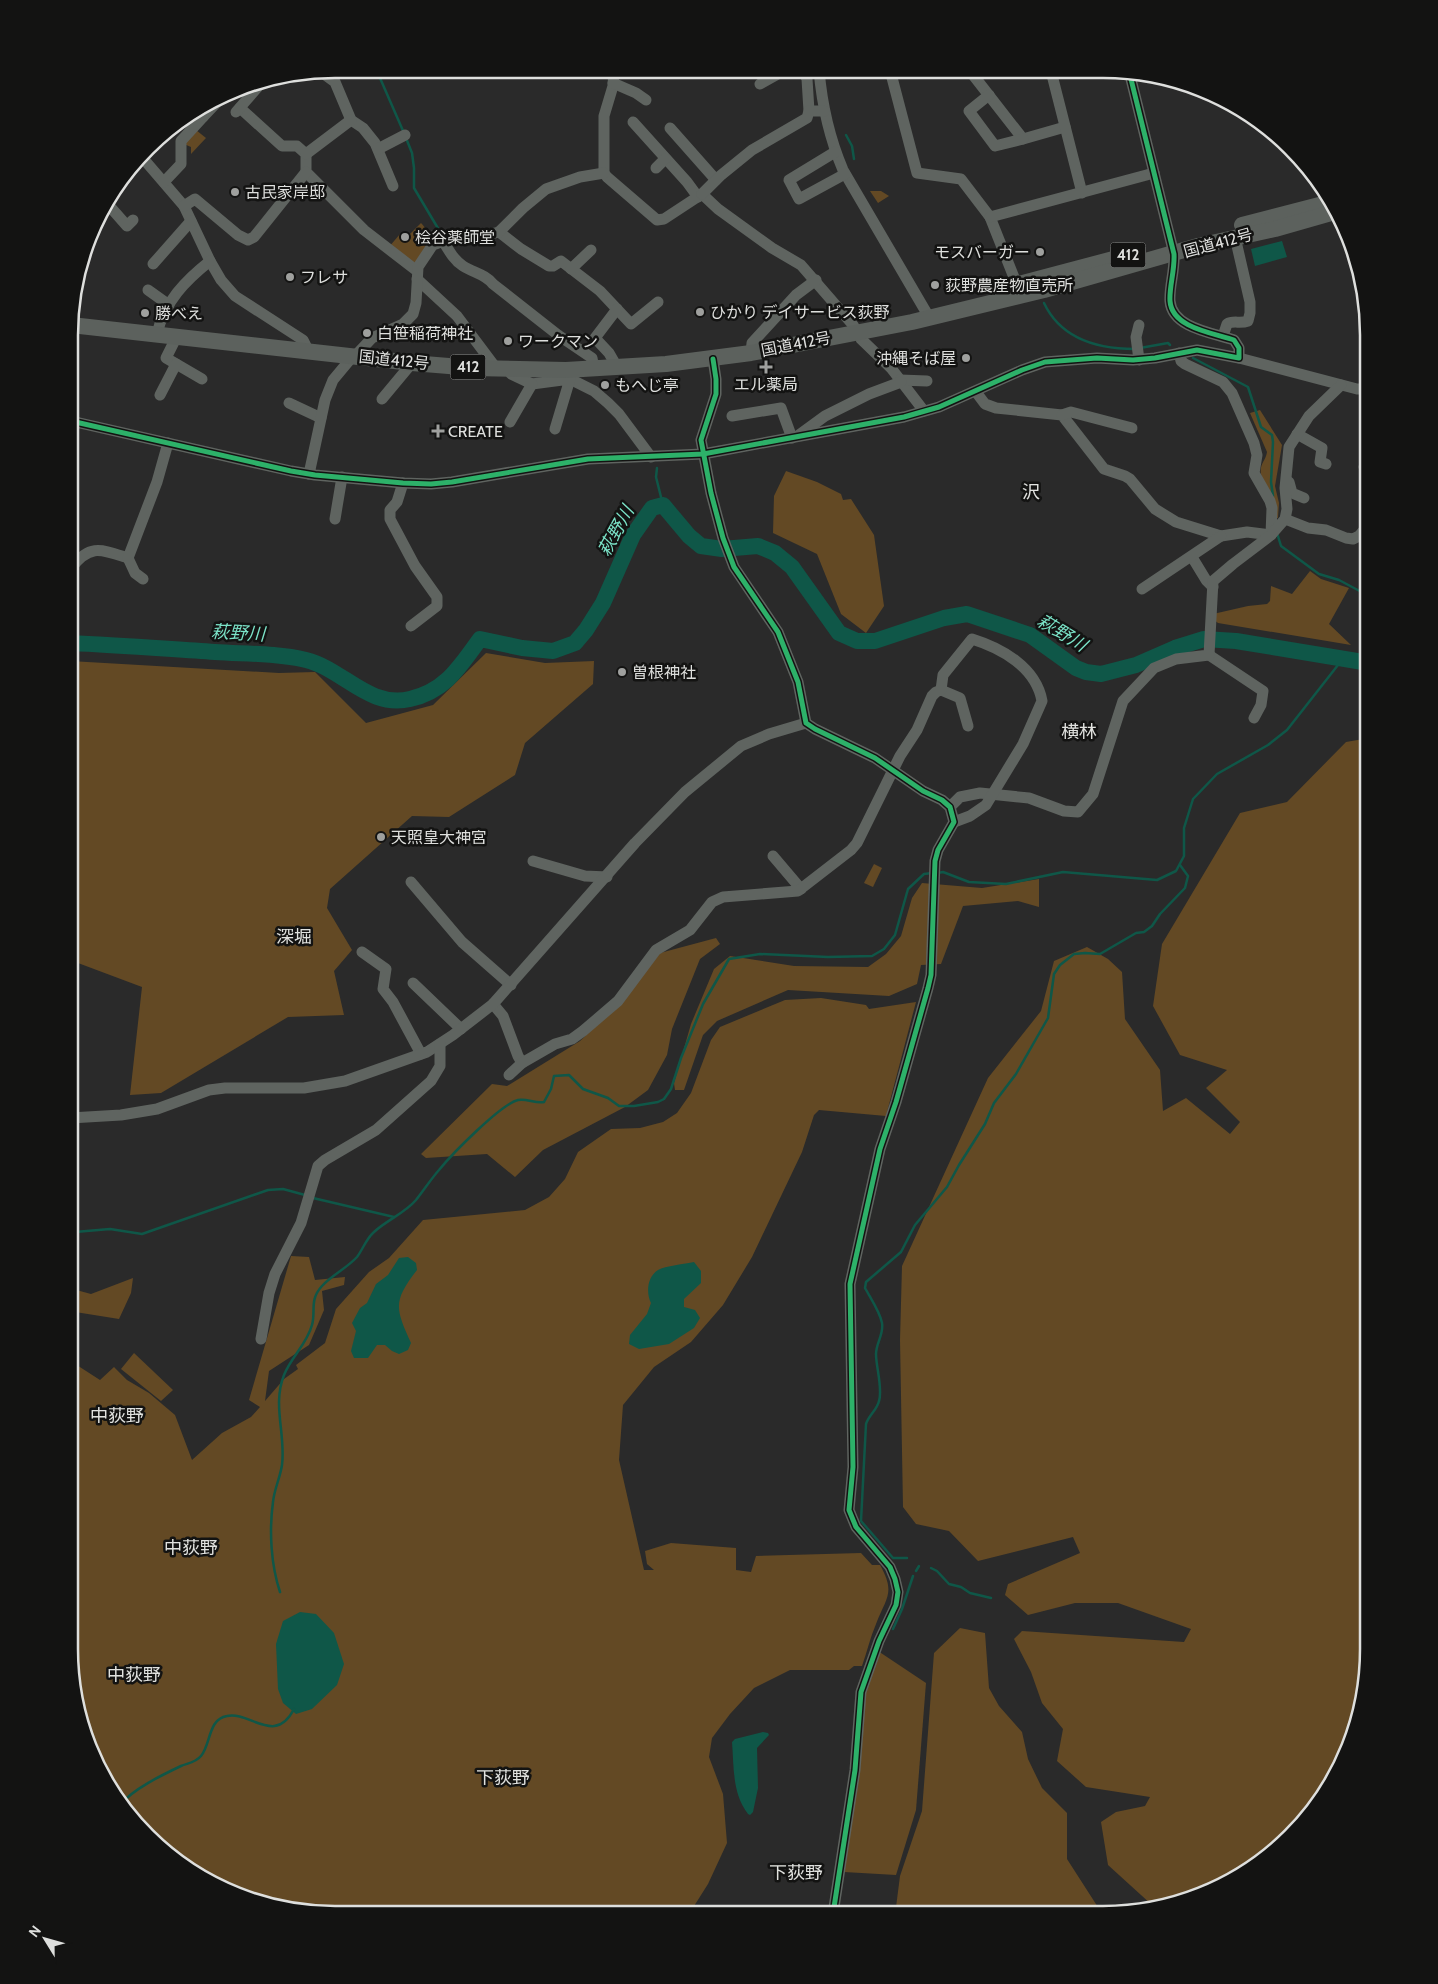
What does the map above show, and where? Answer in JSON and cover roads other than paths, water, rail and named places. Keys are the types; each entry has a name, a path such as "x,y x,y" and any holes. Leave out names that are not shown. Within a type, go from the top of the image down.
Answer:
{"highway":[{"name":"国道412号","path":"926,313 1044,290 1325,204"},
{"name":"国道412号","path":"78,327 308,350 412,363 568,374 594,369 713,359 860,331 1018,285 1173,249 1274,229 1330,213"}],"street":[{"path":"330,78 335,82 351,120 363,128 378,148 393,186"},
{"path":"613,78 604,116 604,173 657,220 664,219 700,196 752,150 807,118 809,111 807,78"},
{"path":"760,84 769,78"},
{"path":"820,78 824,111 835,152 845,174 926,313"},
{"path":"892,78 917,173 961,178 990,217 1018,285"},
{"path":"976,78 1024,139"},
{"path":"1053,78 1082,193"},
{"path":"1131,79 1173,249 1175,264 1170,301 1172,311 1186,324 1234,340 1239,348 1239,358"},
{"path":"613,83 636,93 646,100"},
{"path":"184,206 195,199 238,235 248,240 254,237 306,172 306,154 297,146 282,146 271,140 237,111 252,91"},
{"path":"989,95 969,111 995,146 1066,128"},
{"path":"809,111 824,111"},
{"path":"164,182 181,164 185,151 181,141 199,116"},
{"path":"306,154 351,120"},
{"path":"633,122 700,196 772,248 801,265 860,331 924,411"},
{"path":"670,128 716,180"},
{"path":"378,148 405,134"},
{"path":"835,152 789,180 800,199 845,174"},
{"path":"656,168 666,159"},
{"path":"145,161 184,206 221,280 235,296 302,340 308,350"},
{"path":"306,172 364,230 417,275 457,316 503,368 532,384 568,374 608,403 619,414 651,457"},
{"path":"309,474 325,400 333,380 353,356 372,338 410,318 415,309 418,267 436,241 461,234 487,235 499,232 546,188 580,177 604,173"},
{"path":"990,217 1154,173"},
{"path":"111,208 127,225"},
{"path":"155,258 191,221"},
{"path":"499,232 521,249 549,266 553,266 561,261 600,291 632,326 658,302"},
{"path":"1223,336 1227,324 1248,321 1250,313 1250,302 1235,237"},
{"path":"436,241 464,267 488,278 558,335 592,358 594,369"},
{"path":"571,269 591,250"},
{"path":"157,334 169,305 184,283 210,261"},
{"path":"751,353 752,343 796,295 816,280"},
{"path":"148,290 169,305"},
{"path":"617,309 595,338 609,353 617,367"},
{"path":"1139,325 1136,337 1139,360"},
{"path":"177,336 166,358 202,379"},
{"path":"78,423 309,474 431,484 588,459 703,454 904,417 976,392 1022,370 1045,362 1097,358 1139,360 1198,350 1239,358 1360,389"},
{"path":"1179,354 1184,364 1223,382 1232,393 1254,443 1256,455 1254,473 1270,501 1273,533"},
{"path":"713,359 716,378 715,412 703,430 702,440 703,454 723,538 734,567 778,632 798,682 806,722 815,729 894,770 923,791 942,800 950,807 954,822"},
{"path":"382,399 412,363"},
{"path":"159,391 176,364"},
{"path":"555,429 568,374"},
{"path":"795,437 825,416 869,394 900,381 927,381"},
{"path":"510,422 532,384"},
{"path":"1209,652 1213,582 1232,564 1273,533 1285,519 1287,509 1285,488 1290,448 1296,434 1309,416 1341,385"},
{"path":"976,392 985,404 1011,413 1062,414 1071,412 1094,414 1132,428"},
{"path":"289,403 322,418"},
{"path":"732,416 781,408 795,437"},
{"path":"1062,414 1104,469 1125,476 1155,509 1176,522 1221,536"},
{"path":"1296,434 1322,448 1320,462"},
{"path":"143,579 135,573 128,558 157,482 168,443"},
{"path":"1286,476 1292,493 1304,498"},
{"path":"335,519 342,477"},
{"path":"403,482 397,502 390,510 390,519 415,566 438,597 437,606 411,626"},
{"path":"1285,519 1308,528 1326,530 1353,539 1360,535"},
{"path":"1142,589 1221,536 1247,532 1273,533"},
{"path":"78,561 86,552 97,550 128,558"},
{"path":"1192,556 1206,580 1213,587"},
{"path":"834,1906 855,1770 860,1692 879,1641 896,1605 898,1592 890,1567 856,1527 850,1510 853,1467 850,1284 880,1149 896,1102 931,975 935,873 938,850 954,822 970,816 986,805 1023,744 1041,706 1041,696 1027,669 993,646 972,639 943,675 941,690"},
{"path":"950,807 960,797 974,793 1029,798 1064,811 1078,812 1093,794 1122,701 1154,668 1176,659 1209,652 1263,691 1261,704 1254,718"},
{"path":"509,1075 522,1063 555,1044 572,1039 583,1031 618,1001 656,950 690,930 712,902 723,897 798,891 851,850 857,843 900,756 917,730 932,696 936,692 941,690 960,698 968,726"},
{"path":"78,1118 120,1115 157,1108 209,1090 225,1088 304,1088 345,1081 421,1054 440,1044 493,1004 635,843 685,792 741,746 769,734 806,722"},
{"path":"773,856 801,889"},
{"path":"533,861 585,876 606,877"},
{"path":"410,882 462,942 510,984"},
{"path":"362,952 386,969 383,989 393,1002 421,1054"},
{"path":"413,984 461,1029"},
{"path":"493,1004 503,1016 522,1063"},
{"path":"261,1338 269,1293 275,1274 301,1222 318,1166 376,1130 431,1081 440,1066 440,1044"}],"waterway":[{"path":"380,78 404,133"},
{"path":"846,135 852,146 854,159"},
{"path":"406,138 412,153 414,188 439,230 439,236"},
{"path":"1044,303 1060,325 1082,339 1108,347 1135,349"},
{"path":"1140,348 1168,343 1170,345"},
{"path":"1193,358 1248,387 1261,427 1272,435 1271,482 1273,496"},
{"path":"657,468 656,477 663,505"},
{"name":"萩野川","path":"78,643 284,656 306,660 319,665 356,687 382,698 395,701 410,699 423,695 443,684 459,668 480,639 522,648 553,651 575,643 586,630 603,603 633,535 652,508 663,505 689,536 701,546 722,549 758,546 775,553 792,567 839,633 857,641 875,641 944,618 967,614 1030,635 1076,668 1086,672 1101,674 1136,665 1175,648 1204,639 1236,641 1360,662"},
{"path":"1277,533 1281,546 1319,574 1339,580 1360,591"},
{"path":"938,873 943,872 969,882 1006,884 1063,872 1157,880 1176,871 1184,856 1184,828 1193,799 1217,774 1268,745 1287,730 1338,665 1340,659"},
{"path":"907,1558 893,1558 861,1521 866,1424 877,1407 880,1396 876,1354 882,1327 879,1314 865,1288 866,1282 901,1252 915,1225 947,1187 985,1124 994,1103 1016,1074 1048,1018 1054,974 1060,965 1074,954 1100,954 1152,926 1160,914 1185,888 1188,876 1180,865"},
{"path":"280,1592 273,1559 271,1536 274,1497 283,1454 279,1398 287,1368 310,1332 314,1301 322,1286 357,1257 374,1232 412,1205 454,1153 500,1110 518,1100 544,1102 551,1089 554,1076 569,1075 583,1089 608,1098 619,1106 634,1106 658,1102 664,1099 671,1089 681,1058 703,1004 729,959 760,954 828,957 872,956 884,949 895,935 908,889 924,874 932,873"},
{"path":"78,1232 110,1229 142,1234 268,1190 283,1189 305,1195"},
{"path":"313,1198 394,1217"},
{"path":"916,1571 919,1566"},
{"path":"931,1568 937,1571 949,1584 961,1587 970,1593 991,1598"},
{"path":"893,1629 913,1576"},
{"path":"126,1799 148,1783 199,1758 204,1751 213,1727 221,1718 236,1716 271,1726 279,1725 287,1720 294,1709"}],"place":[{"name":"古民家岸邸","path":"235,192"},
{"name":"桧谷薬師堂","path":"405,237"},
{"name":"モスバーガー","path":"1040,252"},
{"name":"フレサ","path":"290,277"},
{"name":"荻野農産物直売所","path":"935,285"},
{"name":"ひかり デイサービス荻野","path":"700,312"},
{"name":"勝べえ","path":"145,313"},
{"name":"白笹稲荷神社","path":"367,333"},
{"name":"ワークマン","path":"508,341"},
{"name":"沖縄そば屋","path":"966,358"},
{"name":"エル薬局","path":"766,367"},
{"name":"もへじ亭","path":"605,385"},
{"name":"CREATE","path":"438,431"},
{"name":"曽根神社","path":"622,672"},
{"name":"天照皇大神宮","path":"381,837"}],"district":[{"name":"沢","path":"1031,492"},
{"name":"横林","path":"1079,732"},
{"name":"深堀","path":"294,937"},
{"name":"中荻野","path":"117,1416"},
{"name":"中荻野","path":"191,1548"},
{"name":"中荻野","path":"134,1675"},
{"name":"下荻野","path":"503,1778"},
{"name":"下荻野","path":"796,1873"}]}
